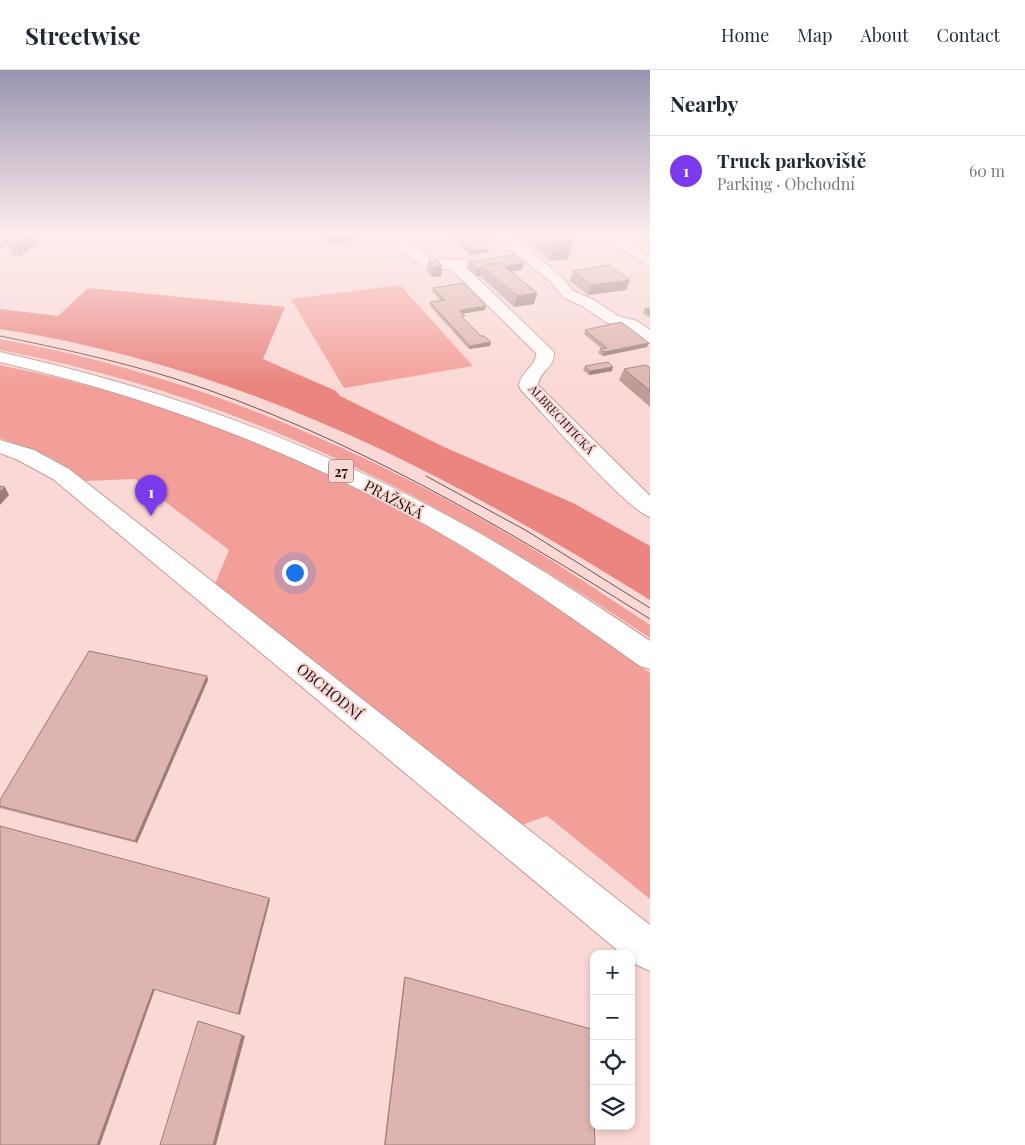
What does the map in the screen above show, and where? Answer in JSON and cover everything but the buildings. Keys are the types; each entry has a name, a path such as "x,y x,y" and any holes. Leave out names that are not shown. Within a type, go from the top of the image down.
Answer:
{"street":[{"name":"ALBRECHTICKÁ","path":"475,284 545,352 545,362 540,368 531,373 527,379 528,386 622,483 650,509"},
{"path":"560,284 568,294 588,303 612,319 631,325 650,338"},
{"name":"PRAŽSKÁ","path":"0,357 109,383 169,401 328,464 474,542 650,657"},
{"name":"OBCHODNÍ","path":"0,446 26,455 61,474 650,951"}],"shaded area":[{"path":"400,285 473,366 344,388 291,299"},
{"path":"88,288 285,307 263,359 336,391 340,396 444,447 573,503 650,546 650,600 496,509 418,468 339,430 258,397 175,369 89,346 0,329 0,309 58,316"},
{"path":"0,339 70,354 206,393 272,418 337,446 401,476 464,509 542,555 650,625 650,638 497,542 419,499 340,460 258,425 175,395 89,370 0,350"},
{"path":"0,365 118,394 176,413 289,457 345,483 399,511 477,556 650,673 650,899 547,816 510,829 215,584 229,550 135,479 86,481 52,458 0,438"}],"tram line":[{"path":"0,336 88,355 176,379 239,401 301,426 361,454 479,516 650,619"},
{"path":"426,476 527,531 650,608"}],"place":[{"name":"Truck parkoviště","path":"151,516"}]}
